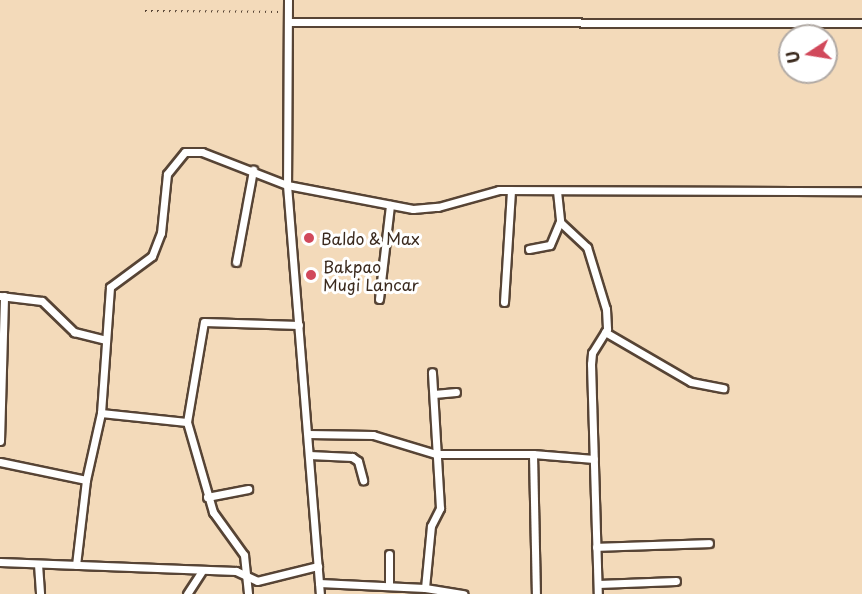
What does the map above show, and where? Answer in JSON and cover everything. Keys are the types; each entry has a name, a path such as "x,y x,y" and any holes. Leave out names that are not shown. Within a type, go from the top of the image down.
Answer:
{"street":[{"path":"288,0 287,186 320,594"},
{"path":"288,22 862,23"},
{"path":"76,565 86,480 101,413 110,287 152,255 161,232 167,174 176,158 195,150 253,170 287,186 390,205 427,209 475,195 511,190 862,191"},
{"path":"236,262 253,170"},
{"path":"504,302 511,190"},
{"path":"529,249 550,245 560,222 557,191"},
{"path":"379,299 390,205"},
{"path":"560,222 588,247 606,309 605,332 592,353 591,364 598,594"},
{"path":"0,441 2,296 42,302 74,332 106,340"},
{"path":"248,594 244,555 213,512 187,422 204,322 299,325"},
{"path":"605,332 691,382 723,388"},
{"path":"425,588 431,526 440,508 432,372"},
{"path":"434,394 456,392"},
{"path":"101,413 187,422"},
{"path":"308,435 373,435 436,454 533,454 594,459"},
{"path":"533,454 536,594"},
{"path":"309,456 352,457 358,460 363,480"},
{"path":"0,462 86,480"},
{"path":"207,497 248,489"},
{"path":"596,547 709,543"},
{"path":"389,554 389,586"},
{"path":"0,562 236,572 262,580 318,566"},
{"path":"38,564 40,594"},
{"path":"187,594 202,571"},
{"path":"598,584 676,581"},
{"path":"319,583 425,588 464,594"}],"path":[{"path":"145,11 288,12"}],"place":[{"name":"Baldo & Max","path":"309,238"},
{"name":"Bakpao Mugi Lancar","path":"311,275"}]}
